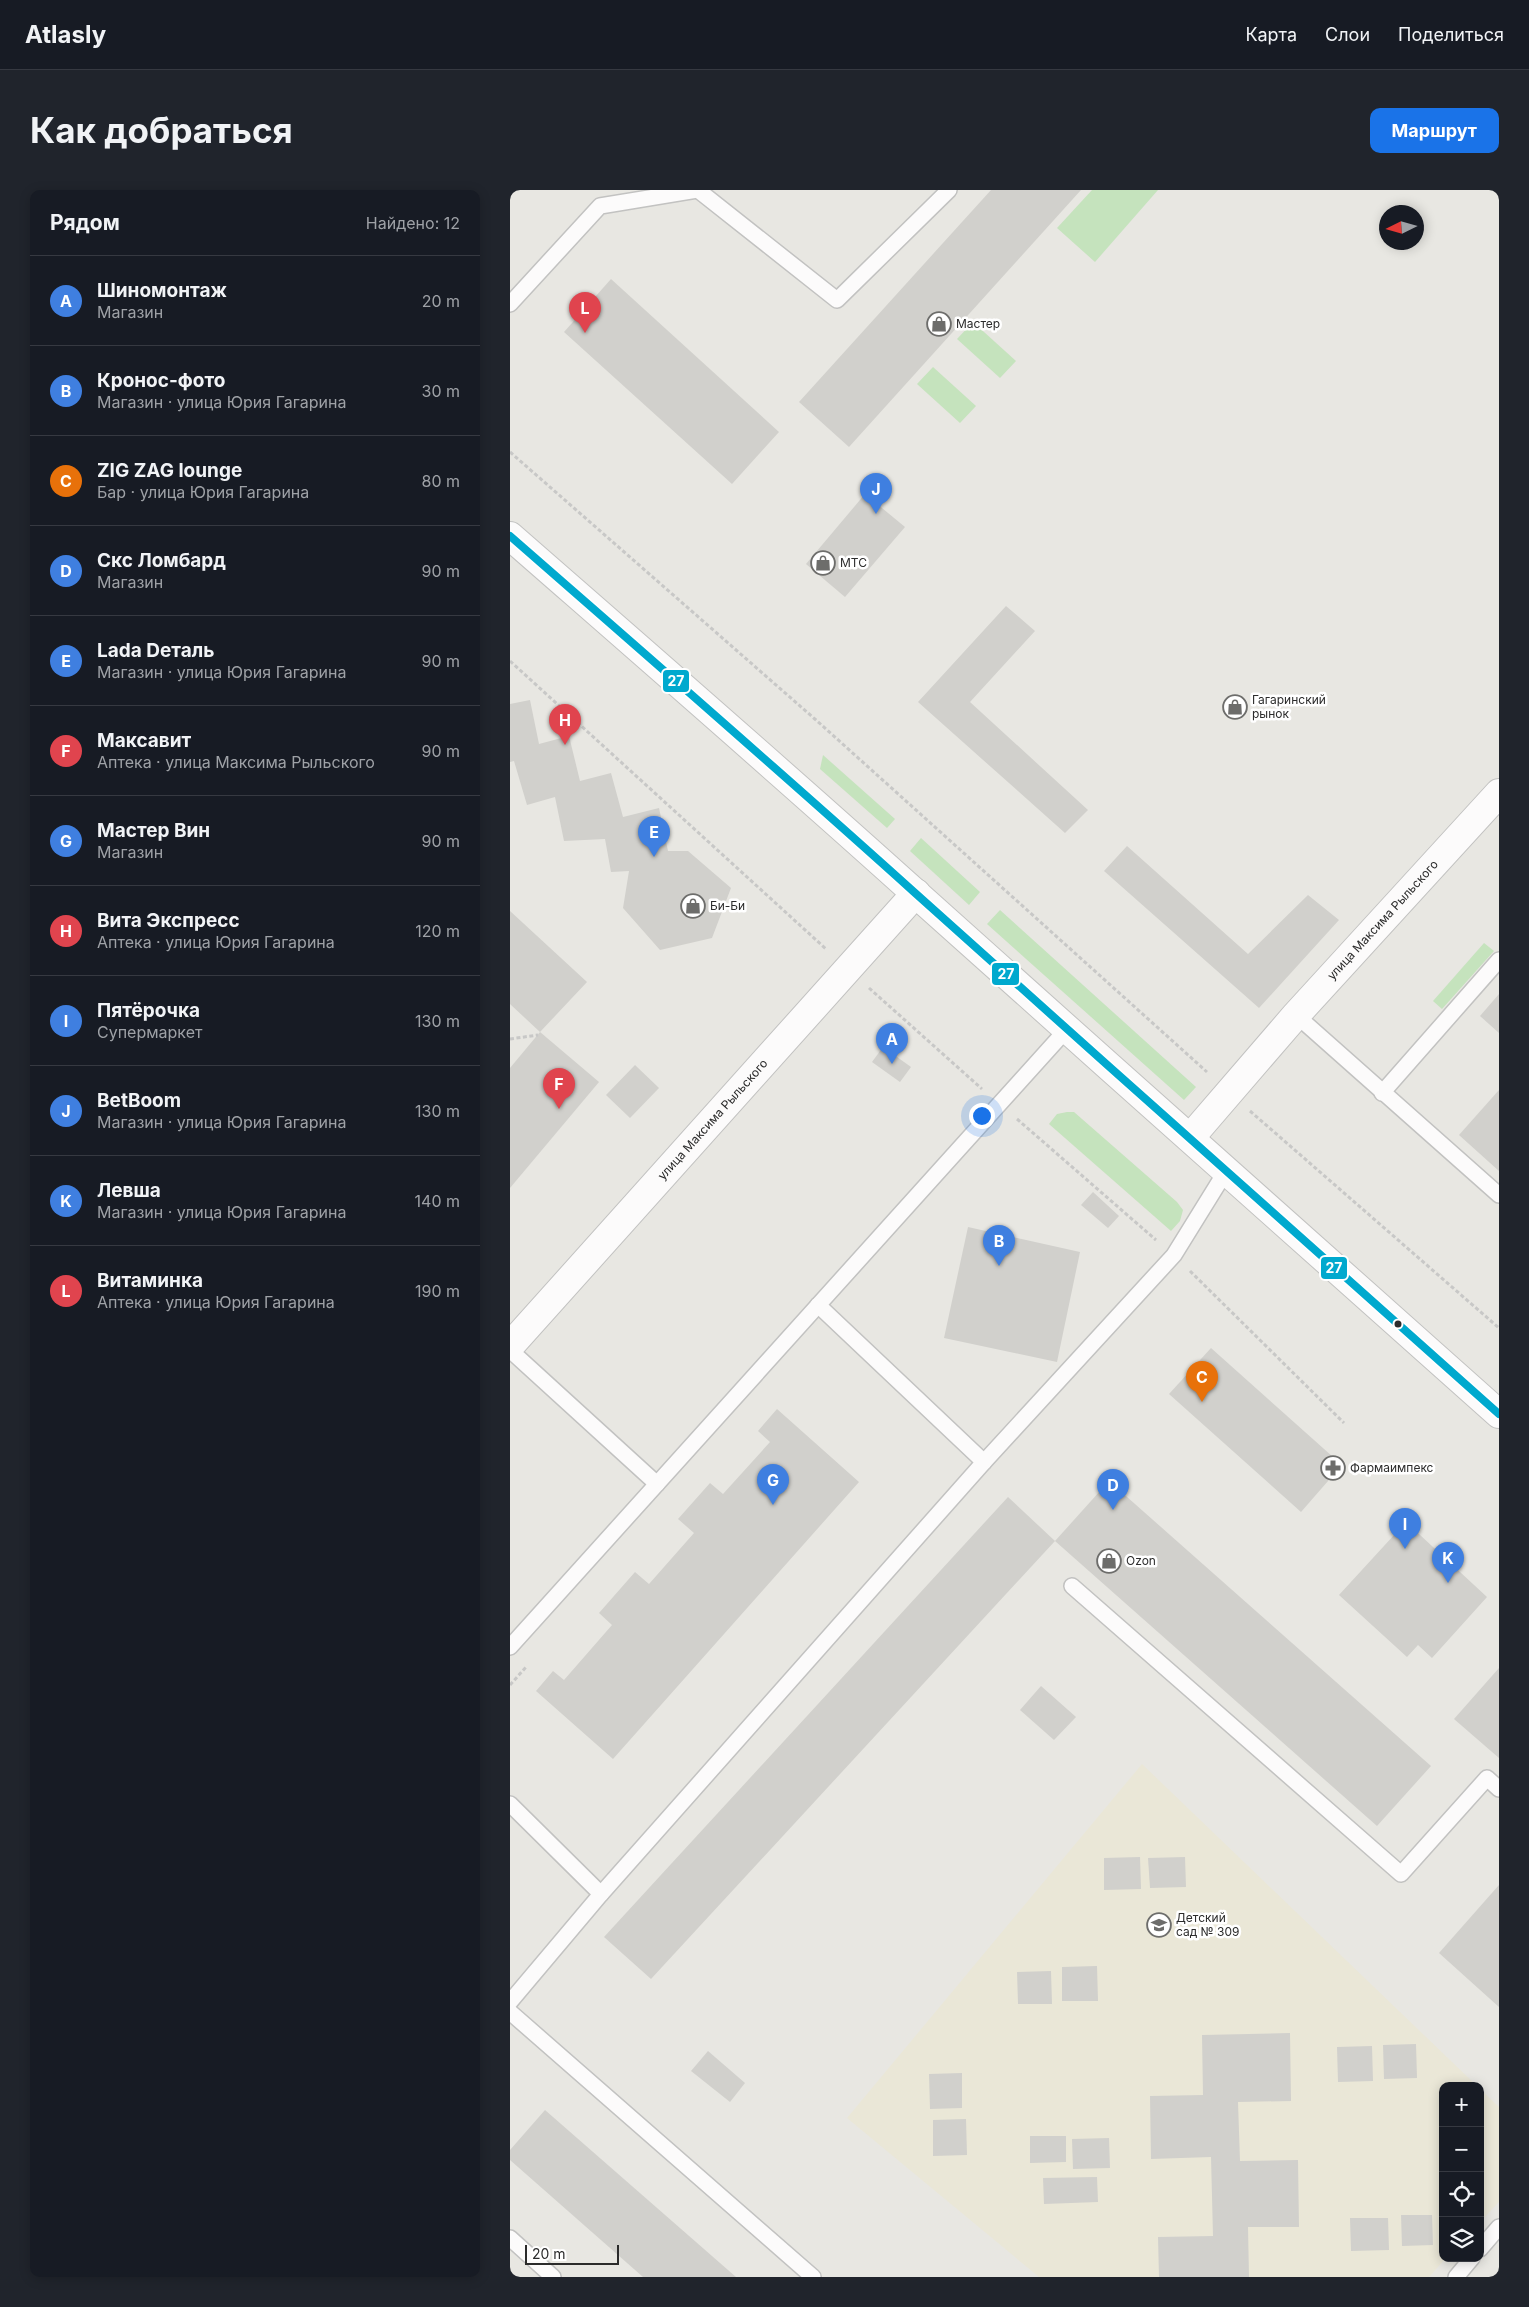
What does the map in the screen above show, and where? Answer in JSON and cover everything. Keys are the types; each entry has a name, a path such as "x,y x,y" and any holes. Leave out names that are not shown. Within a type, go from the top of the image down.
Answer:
{"main road":[{"path":"510,536 916,893 1499,1414"},
{"name":"улица Максима Рыльского","path":"1190,1138 1296,1015 1499,793"},
{"name":"улица Максима Рыльского","path":"510,1346 916,893"}],"lane":[{"path":"510,304 600,206 698,190 837,300 949,190"},
{"path":"1382,1093 1499,960"},
{"path":"1296,1015 1499,1195"},
{"path":"510,1647 1067,1029"},
{"path":"510,2002 601,1894 984,1462 1174,1255 1226,1171"},
{"path":"818,1304 984,1462"},
{"path":"510,1350 657,1484"},
{"path":"1072,1586 1400,1874 1487,1778 1499,1789"},
{"path":"510,1804 601,1894"},
{"path":"510,2012 813,2277"},
{"path":"1484,2244 1499,2227"},
{"path":"510,2238 553,2277"},
{"path":"1456,2277 1469,2262"}],"path":[{"path":"510,452 816,720 1229,1093 1499,1328"},
{"path":"510,661 848,969 999,1104 1174,1255 1344,1423"},
{"path":"510,1039 538,1035"}],"shaded area":[{"name":"Детский сад № 309","path":"1142,1764 1473,2082 1439,2082 1439,2262 1442,2262 1429,2277 1039,2277 847,2118"},
{"path":"1484,2093 1499,2107 1499,2202 1484,2218"}],"green space":[{"path":"1092,190 1158,190 1095,262 1057,228"},
{"path":"973,322 1016,361 1000,378 957,339"},
{"path":"933,367 976,406 960,423 917,384"},
{"path":"823,755 895,819 887,828 820,769"},
{"path":"921,838 980,892 969,905 910,851"},
{"path":"1000,910 1196,1087 1184,1100 987,924"},
{"path":"1484,943 1494,951 1442,1009 1433,1001"},
{"path":"1074,1112 1177,1202 1183,1210 1180,1221 1171,1231 1049,1124 1057,1114"}],"building":[{"path":"991,190 1081,190 849,447 799,402"},
{"path":"611,279 779,432 732,484 564,332"},
{"path":"865,494 905,527 845,597 806,564"},
{"path":"1006,606 1035,631 970,702 1088,810 1065,833 918,702"},
{"path":"530,700 539,744 569,736 580,781 611,773 623,817 659,808 668,851 688,851 731,888 712,938 660,950 623,908 629,871 611,872 605,839 564,841 555,797 527,805 514,761 510,762 510,704"},
{"path":"1127,846 1248,954 1308,895 1339,920 1259,1008 1104,871"},
{"path":"510,911 587,982 540,1032 510,1004"},
{"path":"1499,994 1499,1033 1480,1016"},
{"path":"540,1032 599,1082 510,1188 510,1068"},
{"path":"883,1047 911,1067 900,1082 872,1062"},
{"path":"635,1065 659,1088 630,1118 606,1095"},
{"path":"1499,1090 1499,1171 1459,1135"},
{"path":"1093,1192 1119,1216 1108,1228 1081,1205"},
{"path":"968,1227 1080,1252 1057,1362 944,1338"},
{"path":"1211,1348 1342,1465 1301,1512 1169,1394"},
{"path":"777,1409 859,1482 613,1759 536,1691 553,1671 564,1680 612,1625 599,1613 635,1572 649,1584 694,1533 678,1519 710,1483 723,1494 770,1442 758,1431"},
{"path":"1109,1481 1431,1766 1377,1826 1055,1541"},
{"path":"1008,1497 1055,1541 651,1979 604,1937"},
{"path":"1406,1522 1487,1597 1432,1658 1418,1645 1407,1657 1339,1595"},
{"path":"1499,1668 1499,1758 1454,1719"},
{"path":"1041,1686 1076,1717 1054,1740 1020,1710"},
{"path":"1140,1857 1141,1889 1104,1890 1104,1858"},
{"path":"1185,1857 1186,1887 1150,1888 1148,1858"},
{"path":"1499,1885 1499,2007 1439,1953"},
{"path":"1097,1966 1098,2001 1062,2001 1062,1967"},
{"path":"1051,1971 1052,2004 1018,2004 1017,1972"},
{"path":"1290,2033 1291,2101 1238,2102 1240,2161 1298,2160 1299,2227 1248,2227 1249,2277 1159,2277 1158,2237 1213,2236 1211,2157 1151,2159 1150,2096 1203,2095 1202,2035"},
{"path":"1416,2044 1417,2078 1384,2079 1383,2045"},
{"path":"1372,2046 1373,2081 1338,2082 1337,2047"},
{"path":"708,2051 745,2083 730,2102 691,2071"},
{"path":"962,2073 962,2108 930,2109 929,2074"},
{"path":"545,2110 736,2277 643,2277 510,2160 510,2150"},
{"path":"966,2119 967,2155 933,2156 933,2120"},
{"path":"1030,2136 1066,2136 1066,2162 1030,2163"},
{"path":"1109,2138 1110,2168 1073,2169 1072,2139"},
{"path":"1097,2177 1098,2202 1044,2204 1043,2178"},
{"path":"1401,2215 1432,2215 1433,2245 1402,2246"},
{"path":"1350,2218 1388,2218 1389,2250 1351,2251"}],"transit line":[{"name":"27","path":"510,536 814,802 1499,1414"}],"place":[{"name":"Мастер","path":"939,324"},
{"name":"Витаминка","path":"585,333"},
{"name":"BetBoom","path":"876,514"},
{"name":"МТС","path":"823,563"},
{"name":"Гагаринский рынок","path":"1235,707"},
{"name":"Вита Экспресс","path":"565,745"},
{"name":"Lada Dеталь","path":"654,857"},
{"name":"Би-Би","path":"693,906"},
{"name":"Шиномонтаж","path":"892,1064"},
{"name":"Максавит","path":"559,1109"},
{"name":"Кронос-фото","path":"999,1266"},
{"name":"ZIG ZAG lounge","path":"1202,1402"},
{"name":"Фармаимпекс","path":"1333,1468"},
{"name":"Мастер Вин","path":"773,1505"},
{"name":"Скс Ломбард","path":"1113,1510"},
{"name":"Пятёрочка","path":"1405,1549"},
{"name":"Ozon","path":"1109,1561"},
{"name":"Левша","path":"1448,1583"},
{"name":"Детский сад № 309","path":"1159,1925"}]}
